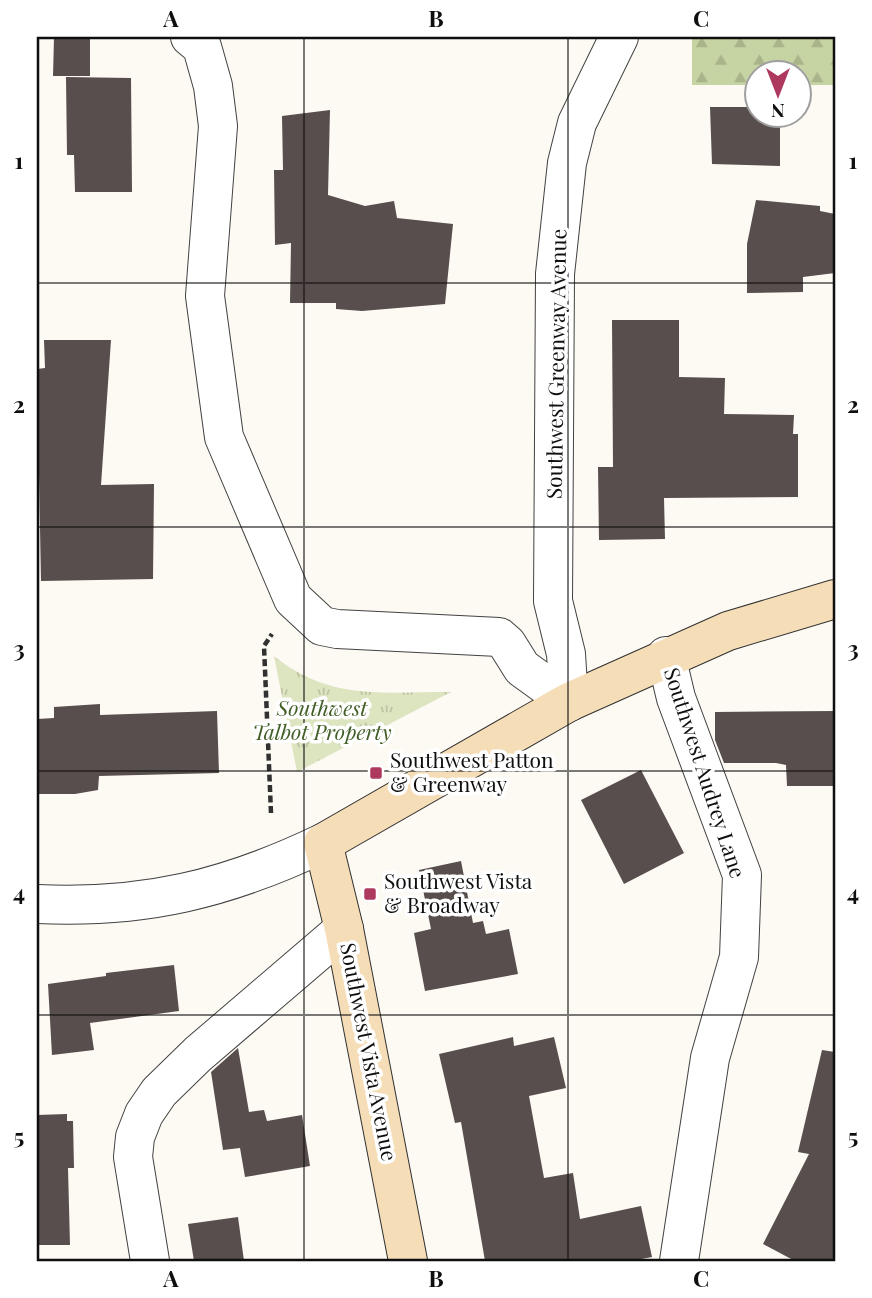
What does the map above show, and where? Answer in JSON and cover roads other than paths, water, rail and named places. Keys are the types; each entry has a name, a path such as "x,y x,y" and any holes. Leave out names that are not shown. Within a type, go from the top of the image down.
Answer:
{"main road":[{"path":"323,843 569,702 666,656 727,631 835,599"},
{"name":"Southwest Vista Avenue","path":"323,843 344,929 408,1261"}],"street":[{"path":"190,37 202,47 213,86 218,126 205,296 224,437 293,599 322,626 337,629 499,637 508,644 523,668 569,702"},
{"name":"Southwest Greenway Avenue","path":"569,702 566,654 553,601 555,274 567,163 577,123 619,37"},
{"name":"Southwest Audrey Lane","path":"666,656 676,698 742,875 739,957 710,1058 678,1261"},
{"path":"37,904 133,901 201,890 243,879 323,843"},
{"path":"150,1261 133,1157 135,1137 145,1114 159,1092 198,1054 344,929"}],"place":[{"name":"Southwest Patton & Greenway","path":"376,773"},
{"name":"Southwest Vista & Broadway","path":"370,894"}],"park label":[{"name":"Southwest Talbot Property","path":"322,721"}]}
